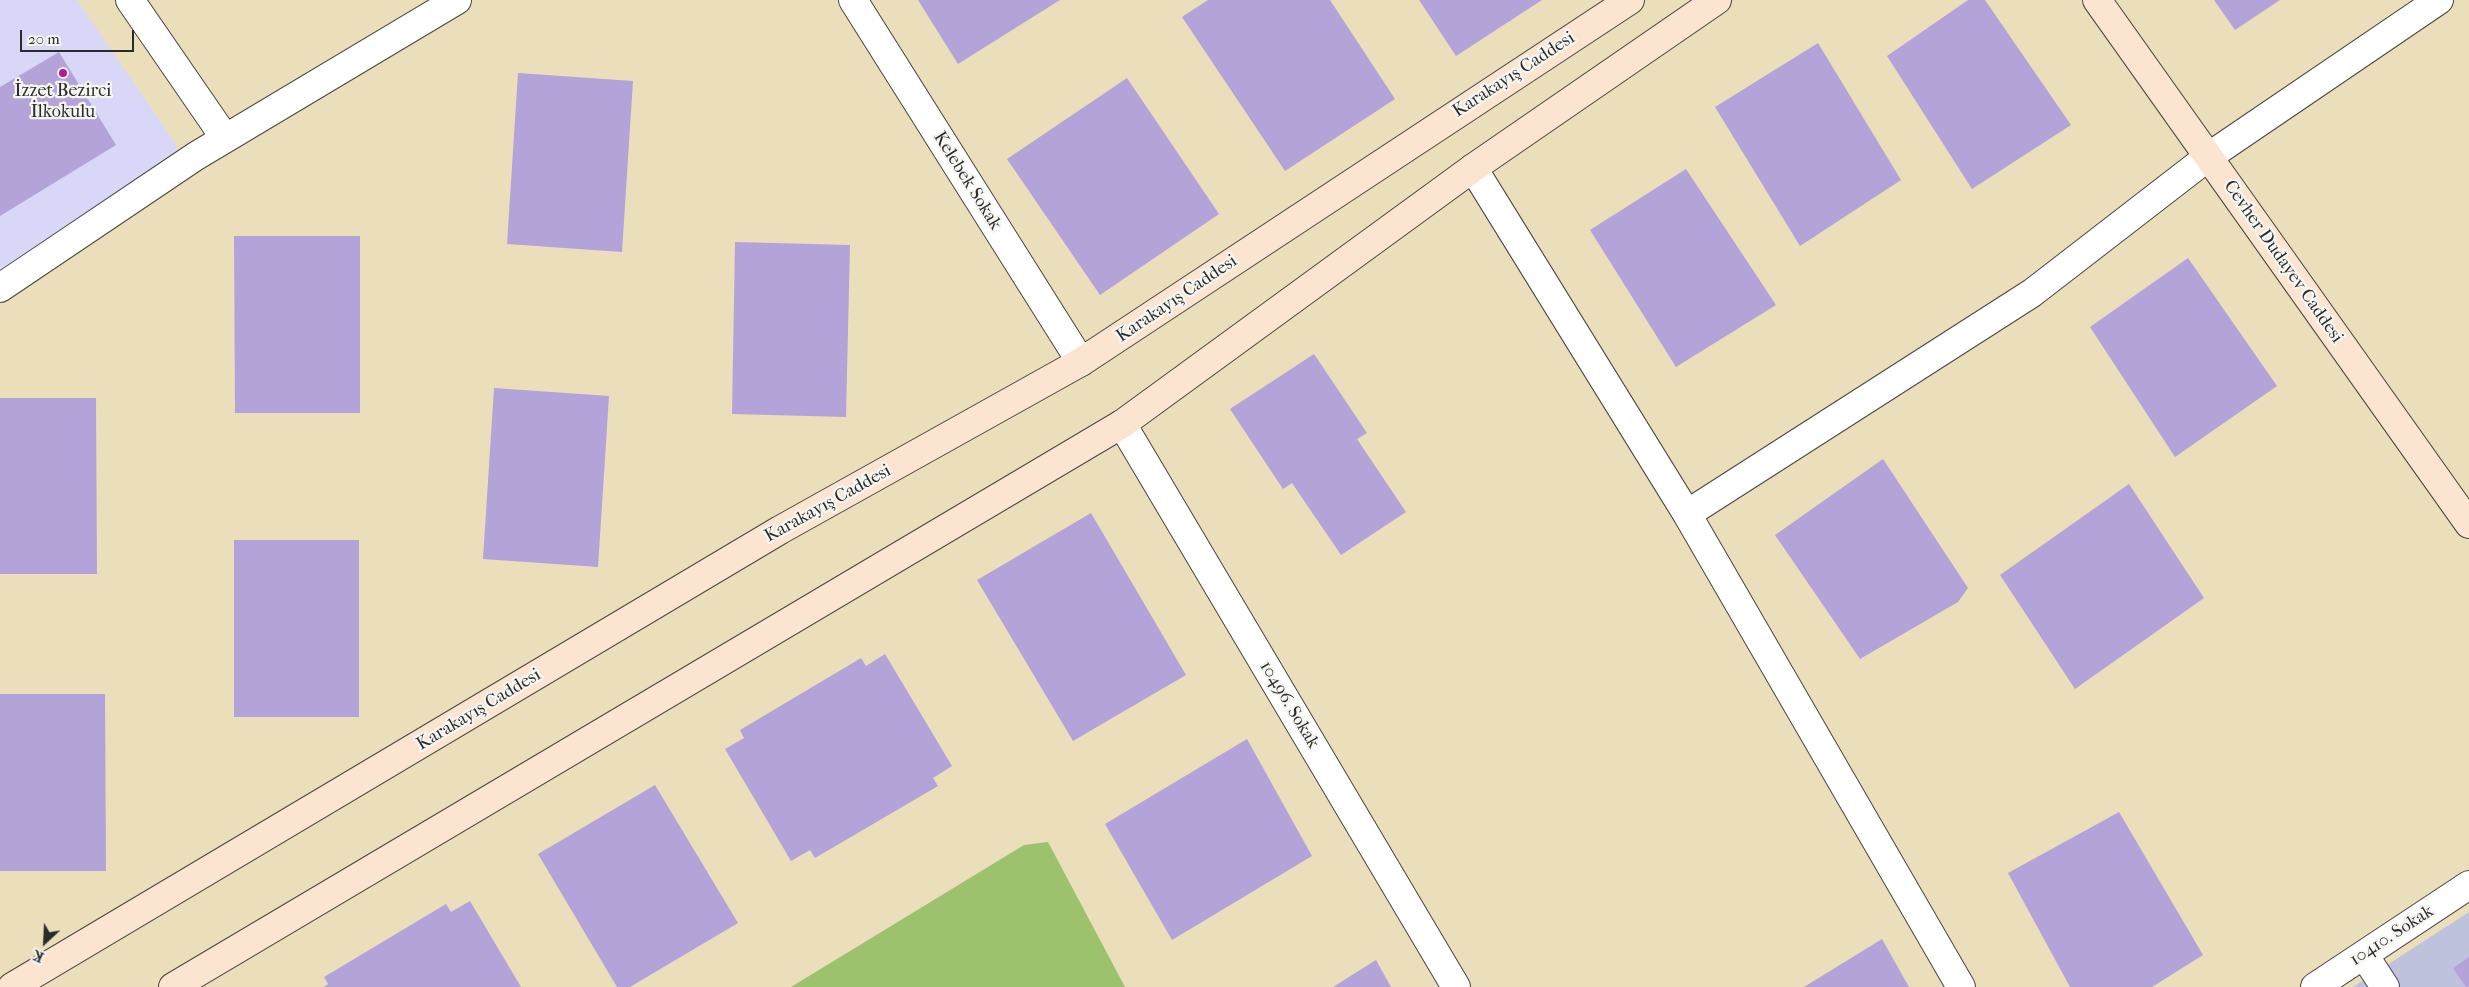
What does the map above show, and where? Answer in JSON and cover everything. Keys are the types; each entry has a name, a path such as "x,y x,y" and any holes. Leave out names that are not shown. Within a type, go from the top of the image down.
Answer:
{"main road":[{"name":"Karakayış Caddesi","path":"12,987 780,530 1081,362 1630,0"},
{"path":"173,987 1122,424 1473,168 1717,0"},
{"name":"Cevher Dudayev Caddesi","path":"2096,0 2469,524"}],"street":[{"path":"130,0 225,138"},
{"path":"0,288 196,156 457,0"},
{"name":"Kelebek Sokak","path":"853,0 1081,362"},
{"path":"1687,514 2032,293 2208,157 2439,0"},
{"path":"1473,168 1687,514 1961,987"},
{"name":"10496. Sokak","path":"1122,424 1456,987"},
{"name":"10410. Sokak","path":"2315,987 2469,885"},
{"path":"2364,955 2385,987"}],"shaded area":[{"name":"İzzet Bezirci İlkokulu","path":"0,0 77,0 177,146 173,168 0,273"},
{"path":"2469,912 2469,987 2353,987"}],"green space":[{"path":"1048,842 1125,987 791,987 1024,845"}],"building":[{"path":"918,0 1060,0 958,64"},
{"path":"1208,0 1330,0 1395,99 1285,171 1182,17"},
{"path":"1419,0 1542,0 1456,56"},
{"path":"1968,0 1985,0 2071,125 1972,189 1887,56"},
{"path":"2214,0 2280,0 2235,30"},
{"path":"1818,43 1901,180 1800,246 1715,107"},
{"path":"59,52 116,145 0,216 0,87"},
{"path":"518,73 633,81 622,252 507,244"},
{"path":"1127,78 1219,214 1100,295 1007,159"},
{"path":"1686,169 1776,305 1676,367 1590,230"},
{"path":"234,236 360,236 360,413 235,413"},
{"path":"735,242 850,245 846,417 732,414"},
{"path":"2188,258 2277,386 2175,457 2090,327"},
{"path":"1314,354 1367,433 1357,439 1406,512 1341,555 1292,483 1283,489 1230,409"},
{"path":"494,388 609,396 598,567 483,559"},
{"path":"0,398 96,398 97,574 0,574"},
{"path":"1883,459 1968,588 1958,602 1860,659 1775,535"},
{"path":"2129,484 2204,598 2075,689 2000,575"},
{"path":"1091,513 1186,675 1073,741 977,580"},
{"path":"234,540 359,540 359,717 234,717"},
{"path":"885,654 952,766 933,778 938,786 815,858 810,850 791,861 725,749 744,738 740,730 861,658 866,666"},
{"path":"0,694 105,694 106,871 0,871"},
{"path":"1247,739 1312,856 1172,940 1105,824"},
{"path":"655,785 738,923 630,987 617,987 538,854"},
{"path":"2119,812 2203,955 2152,987 2070,987 2008,873"},
{"path":"470,901 521,987 324,987 328,984 324,977 446,904 451,912"},
{"path":"1882,939 1909,987 1804,987"},
{"path":"2469,957 2469,987 2466,987 2453,968"},
{"path":"1376,960 1391,987 1333,987"}],"place":[{"name":"İzzet Bezirci İlkokulu","path":"63,73"}]}
